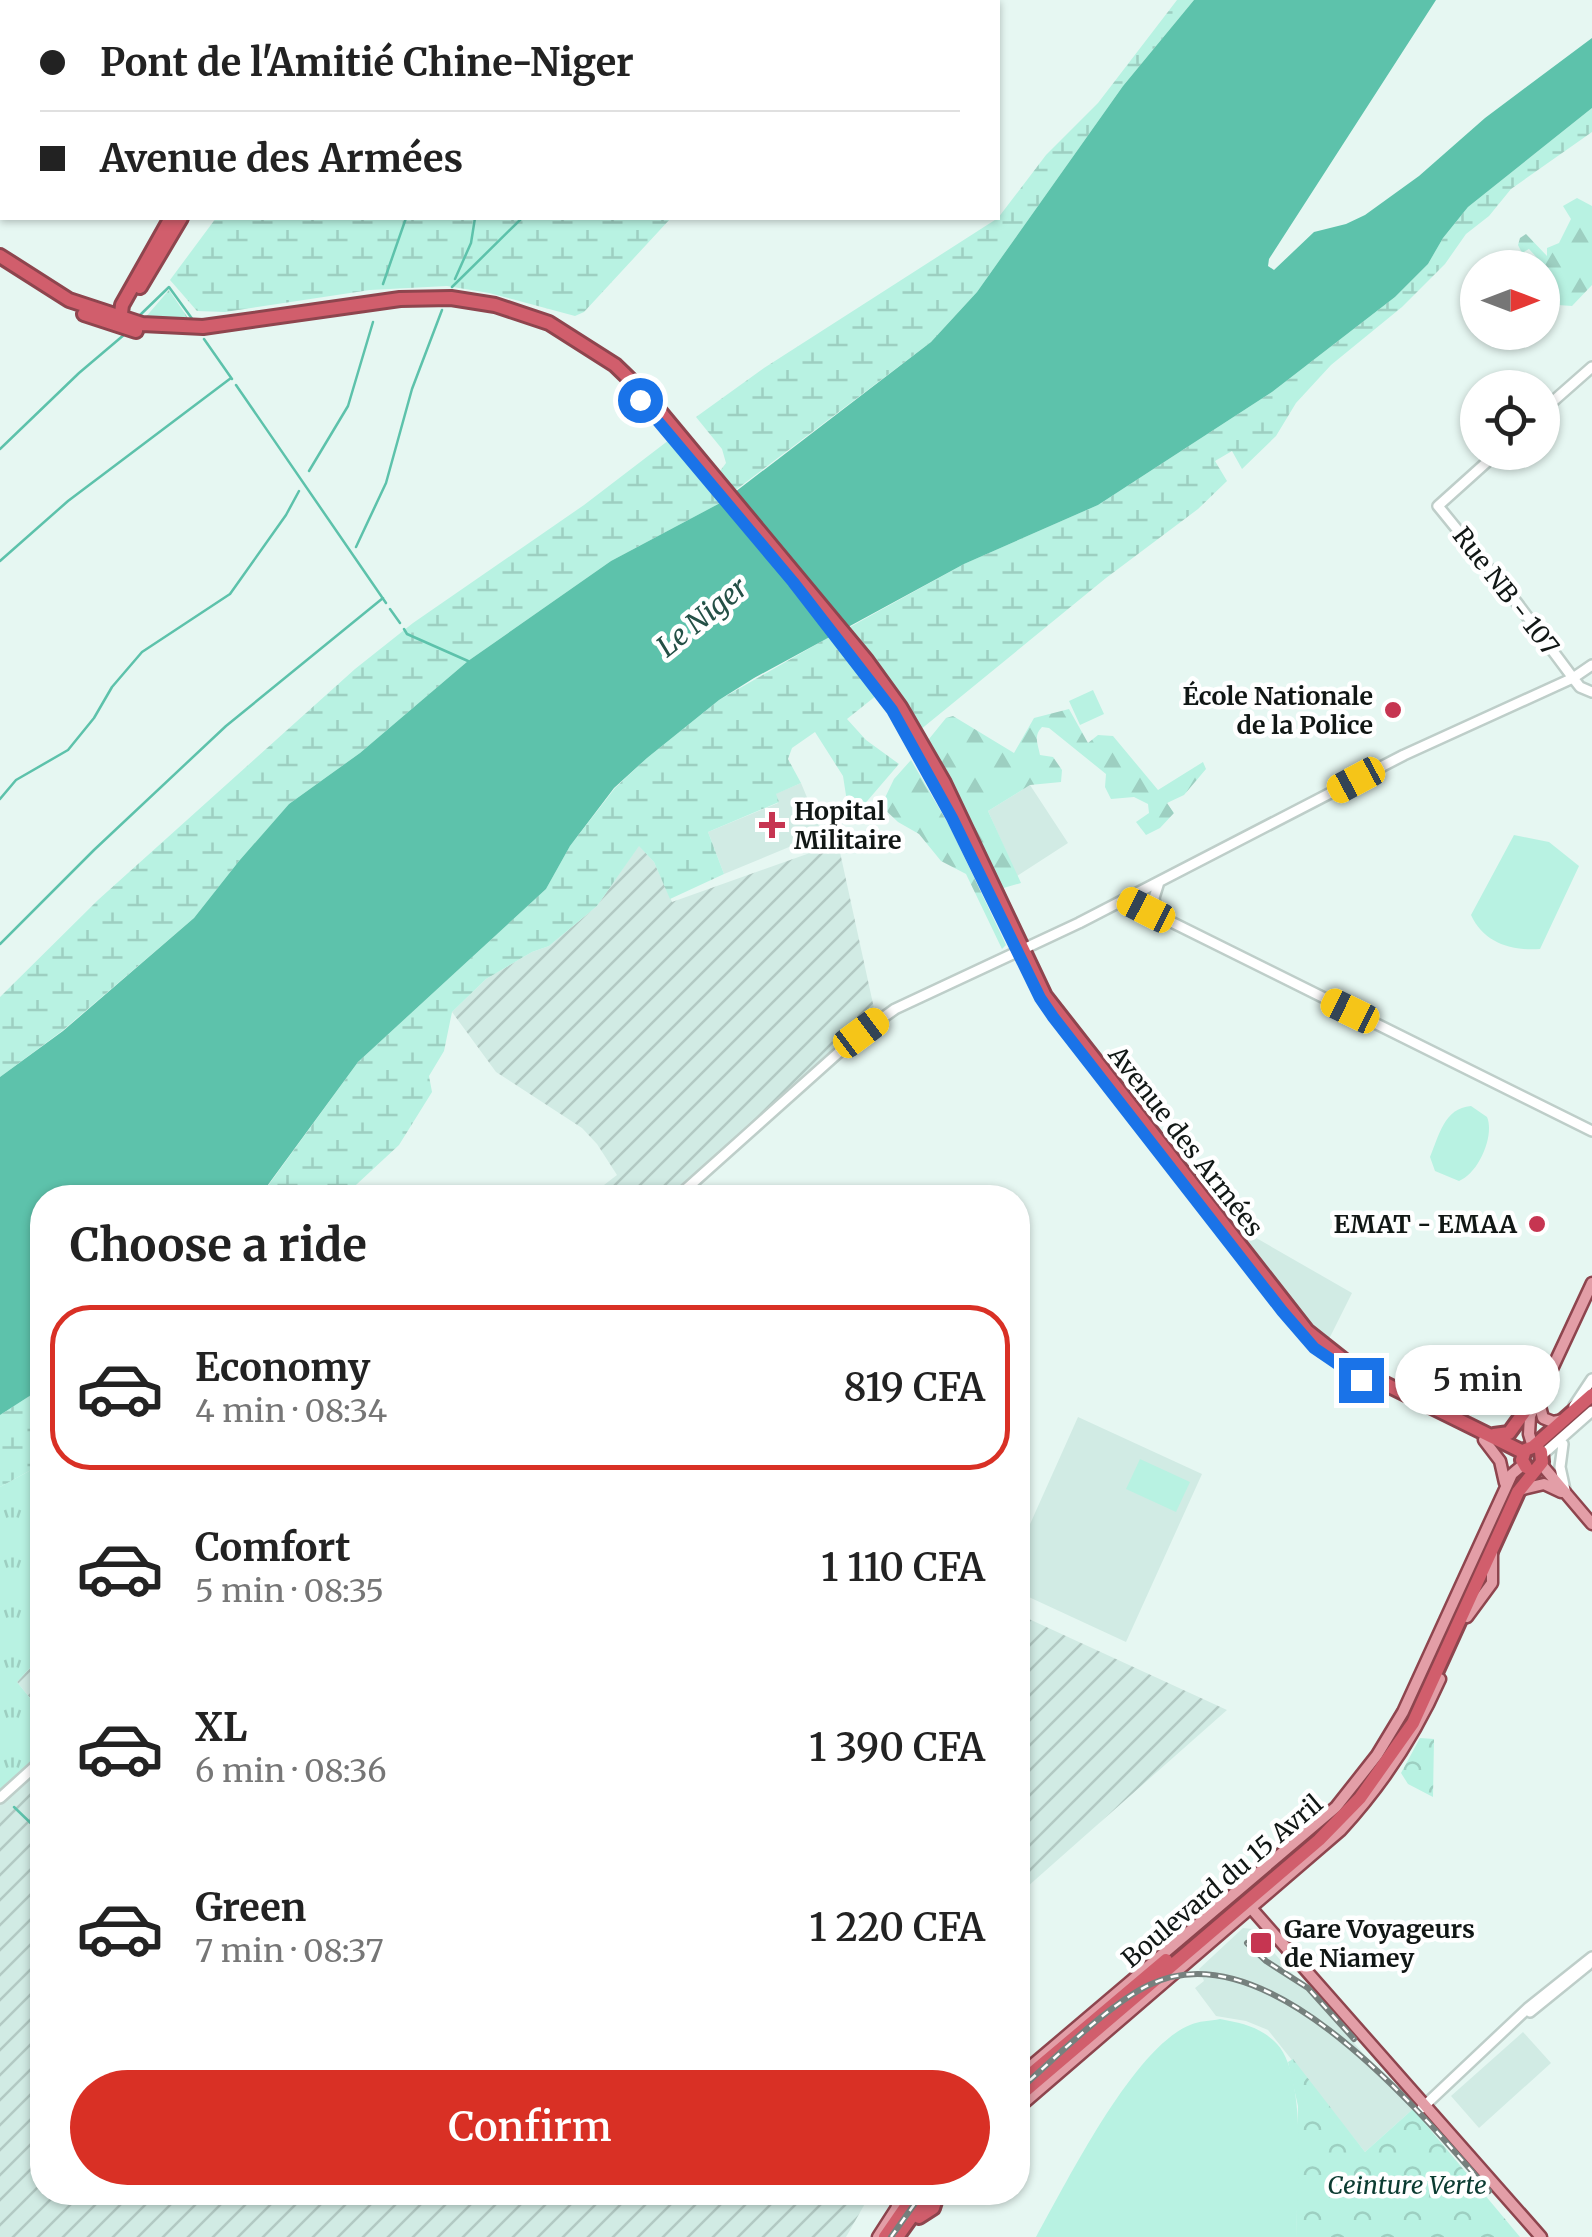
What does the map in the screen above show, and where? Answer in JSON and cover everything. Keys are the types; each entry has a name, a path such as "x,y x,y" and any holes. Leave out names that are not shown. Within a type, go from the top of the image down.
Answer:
{"highway":[{"path":"127,322 170,220"},
{"path":"127,322 131,301 179,220"},
{"path":"0,256 44,286 127,322"},
{"path":"0,264 90,318 127,322"},
{"name":"Avenue des Armées","path":"127,322 202,327 446,302 526,314 614,365 866,660 923,753 1020,950 1058,1014 1307,1331 1355,1369 1533,1459"},
{"path":"1533,1459 1592,1398"},
{"path":"1533,1459 1557,1441 1592,1398"},
{"path":"1487,1438 1509,1433 1525,1411"},
{"name":"Boulevard du 15 Avril","path":"1030,2088 1319,1840 1360,1798 1413,1722 1533,1459"},
{"name":"Boulevard du 15 Avril","path":"1030,2071 1322,1828 1371,1774 1403,1727 1504,1494 1533,1459"},
{"path":"882,2237 906,2205"},
{"path":"901,2237 924,2205"},
{"path":"919,2216 933,2205"}],"main road":[{"path":"1560,395 1592,367"},
{"name":"Rue NB - 107","path":"1478,470 1438,506 1580,687 1592,692"},
{"path":"691,1185 879,1020 938,987 1125,899 1404,755 1573,678 1592,665"},
{"path":"1157,916 1154,901 1159,882"},
{"path":"1142,890 1140,898 1146,910"},
{"path":"1125,899 1592,1130"},
{"path":"1533,1459 1528,1424 1592,1283"},
{"path":"1564,1492 1557,1441 1592,1379"},
{"path":"1538,1398 1525,1411 1533,1459 1592,1524"},
{"path":"1538,1398 1543,1418 1552,1422 1571,1422 1592,1411"},
{"path":"1487,1438 1500,1461 1504,1494"},
{"path":"1518,1492 1539,1484 1564,1492"},
{"name":"Boulevard du 15 Avril","path":"1030,2098 1341,1830 1381,1784 1414,1734 1472,1609 1492,1583 1492,1545"},
{"path":"0,1798 30,1771"},
{"path":"1263,1898 1263,1925"},
{"path":"1248,1911 1541,2237"},
{"path":"1233,1922 1263,1925"},
{"path":"1425,2106 1592,1959"},
{"path":"1425,2106 1533,2237"},
{"path":"882,2237 897,2205"},
{"path":"901,2237 919,2216"}],"shaded area":[{"name":"Hopital Militaire","path":"801,783 821,831 818,835 724,874 708,832 778,803 775,794"},
{"path":"1030,785 1068,843 1017,876 988,811"},
{"path":"838,843 875,1013 681,1185 604,1185 617,1175 597,1144 582,1128 496,1072 452,1012 486,979 549,946 597,906 639,845 654,862 672,902"},
{"path":"1230,1223 1352,1293 1326,1345 1305,1322"},
{"path":"1078,1417 1202,1474 1126,1642 1030,1598 1030,1524"},
{"path":"1030,1620 1227,1710 1030,1884"},
{"path":"30,1668 30,1698 17,1682"},
{"path":"30,1764 30,2205 864,2205 846,2237 0,2237 0,1791"},
{"path":"1243,1928 1253,1929 1370,2061 1368,2066 1413,2109 1365,2152 1268,2030 1216,2016 1195,1988 1204,1981 1199,1969"},
{"path":"1523,2032 1551,2063 1479,2128 1451,2096"}],"green space":[{"path":"1177,0 1194,0 1123,86 977,292 931,342 733,492 717,475 726,463 722,449 696,417 764,368 1000,220 1046,155 1098,103"},
{"path":"1592,108 1592,132 1511,189 1402,307 1331,365 1296,403 1276,436 1242,469 1232,451 1215,461 1227,481 1198,509 1106,578 920,730 850,627 964,564 1098,505 1272,392 1395,297 1428,264 1468,207"},
{"path":"1577,198 1592,206 1592,285 1572,306 1560,305 1560,250 1547,250 1559,243 1571,219 1563,206"},
{"path":"215,220 669,220 584,312 575,316 447,286 370,290 225,312 197,311 170,280"},
{"path":"1526,234 1541,250 1520,250 1520,238"},
{"path":"169,290 192,324 144,319"},
{"path":"669,440 722,502 611,561 468,661 360,753 289,804 194,918 62,1031 0,1077 0,997 98,900 355,669"},
{"path":"831,636 877,695 847,719 866,740 899,764 850,821 843,776 815,732 792,748 788,759 801,783 776,794 779,802 708,832 724,874 670,899 654,862 639,846 597,906 549,946 486,979 452,1012 444,1051 429,1076 432,1092 399,1145 356,1185 268,1185 358,1062 546,889 570,846 615,788 719,700"},
{"path":"1093,690 1104,714 1080,725 1069,701"},
{"path":"1069,709 1088,743 1098,735 1113,736 1158,790 1203,762 1206,769 1184,795 1167,803 1174,813 1160,828 1146,835 1136,822 1149,813 1148,804 1134,797 1111,799 1105,787 1106,774 1049,728 1042,727 1037,737 1040,755 1053,757 1062,770 1061,782 1030,785 988,811 1021,883 1000,889 929,751 929,739 946,718 953,716 1014,753 1034,718"},
{"path":"911,760 950,827 1006,945 1002,949 966,874 941,861 919,834 881,806 894,779"},
{"path":"1514,835 1549,842 1579,866 1540,949 1519,948 1491,939 1471,915"},
{"path":"1471,1106 1487,1117 1489,1134 1473,1171 1459,1181 1435,1171 1430,1157 1449,1117"},
{"path":"30,1396 30,1471 0,1487 0,1415"},
{"path":"1140,1459 1190,1482 1176,1512 1126,1489"},
{"path":"30,1471 30,1668 17,1682 30,1698 30,1764 0,1791 0,1487"},
{"path":"1420,1738 1434,1739 1433,1797 1408,1784 1401,1773"},
{"path":"1220,2019 1264,2033 1287,2060 1297,2108 1296,2237 1036,2237 1103,2119 1146,2060 1168,2038 1190,2025"},
{"name":"Ceinture Verte","path":"1293,2059 1365,2152 1413,2109 1520,2237 1296,2237 1298,2106 1288,2062"}],"water":[{"name":"Le Niger","path":"1194,0 1436,0 1269,259 1268,266 1274,270 1314,232 1365,215 1419,176 1485,118 1592,38 1592,108 1468,207 1428,264 1395,297 1272,392 1098,505 964,564 754,678 719,700 647,758 614,788 570,846 546,889 358,1062 268,1185 30,1185 30,1396 0,1415 0,1077 63,1031 194,918 289,804 360,753 468,661 611,561 722,502 931,342 977,292 1123,86"}],"pier":[{"path":"728,489 848,633 834,640 719,498"}],"waterway":[{"path":"383,284 405,220"},
{"path":"455,279 471,243 475,220"},
{"path":"452,287 520,220"},
{"path":"139,316 169,287 193,320"},
{"path":"356,547 386,483 412,389 442,310"},
{"path":"309,471 348,406 373,322"},
{"path":"0,449 125,334"},
{"path":"204,339 232,379"},
{"path":"0,561 68,501 231,378"},
{"path":"236,385 386,603"},
{"path":"0,799 16,780 68,750 142,652 230,594 299,491"},
{"path":"0,944 226,726 383,598"},
{"path":"390,609 400,623"},
{"path":"404,629 407,634 468,661"},
{"path":"14,1807 30,1822"}],"railway":[{"path":"1247,1943 1266,1961 1308,1988 1354,2039"},
{"path":"1030,2080 1099,2019 1149,1985 1195,1974 1243,1982 1291,2004 1338,2037 1383,2076 1489,2191"},
{"path":"891,2237 914,2205"}],"place":[{"name":"École Nationale de la Police","path":"1393,710"},
{"name":"Hopital Militaire","path":"772,825"},
{"name":"EMAT - EMAA","path":"1537,1224"},
{"name":"Gare Voyageurs de Niamey","path":"1261,1943"}],"route":[{"path":"640,400 793,582 892,710 920,756 1053,1017 1282,1311 1314,1348 1361,1380"}]}
